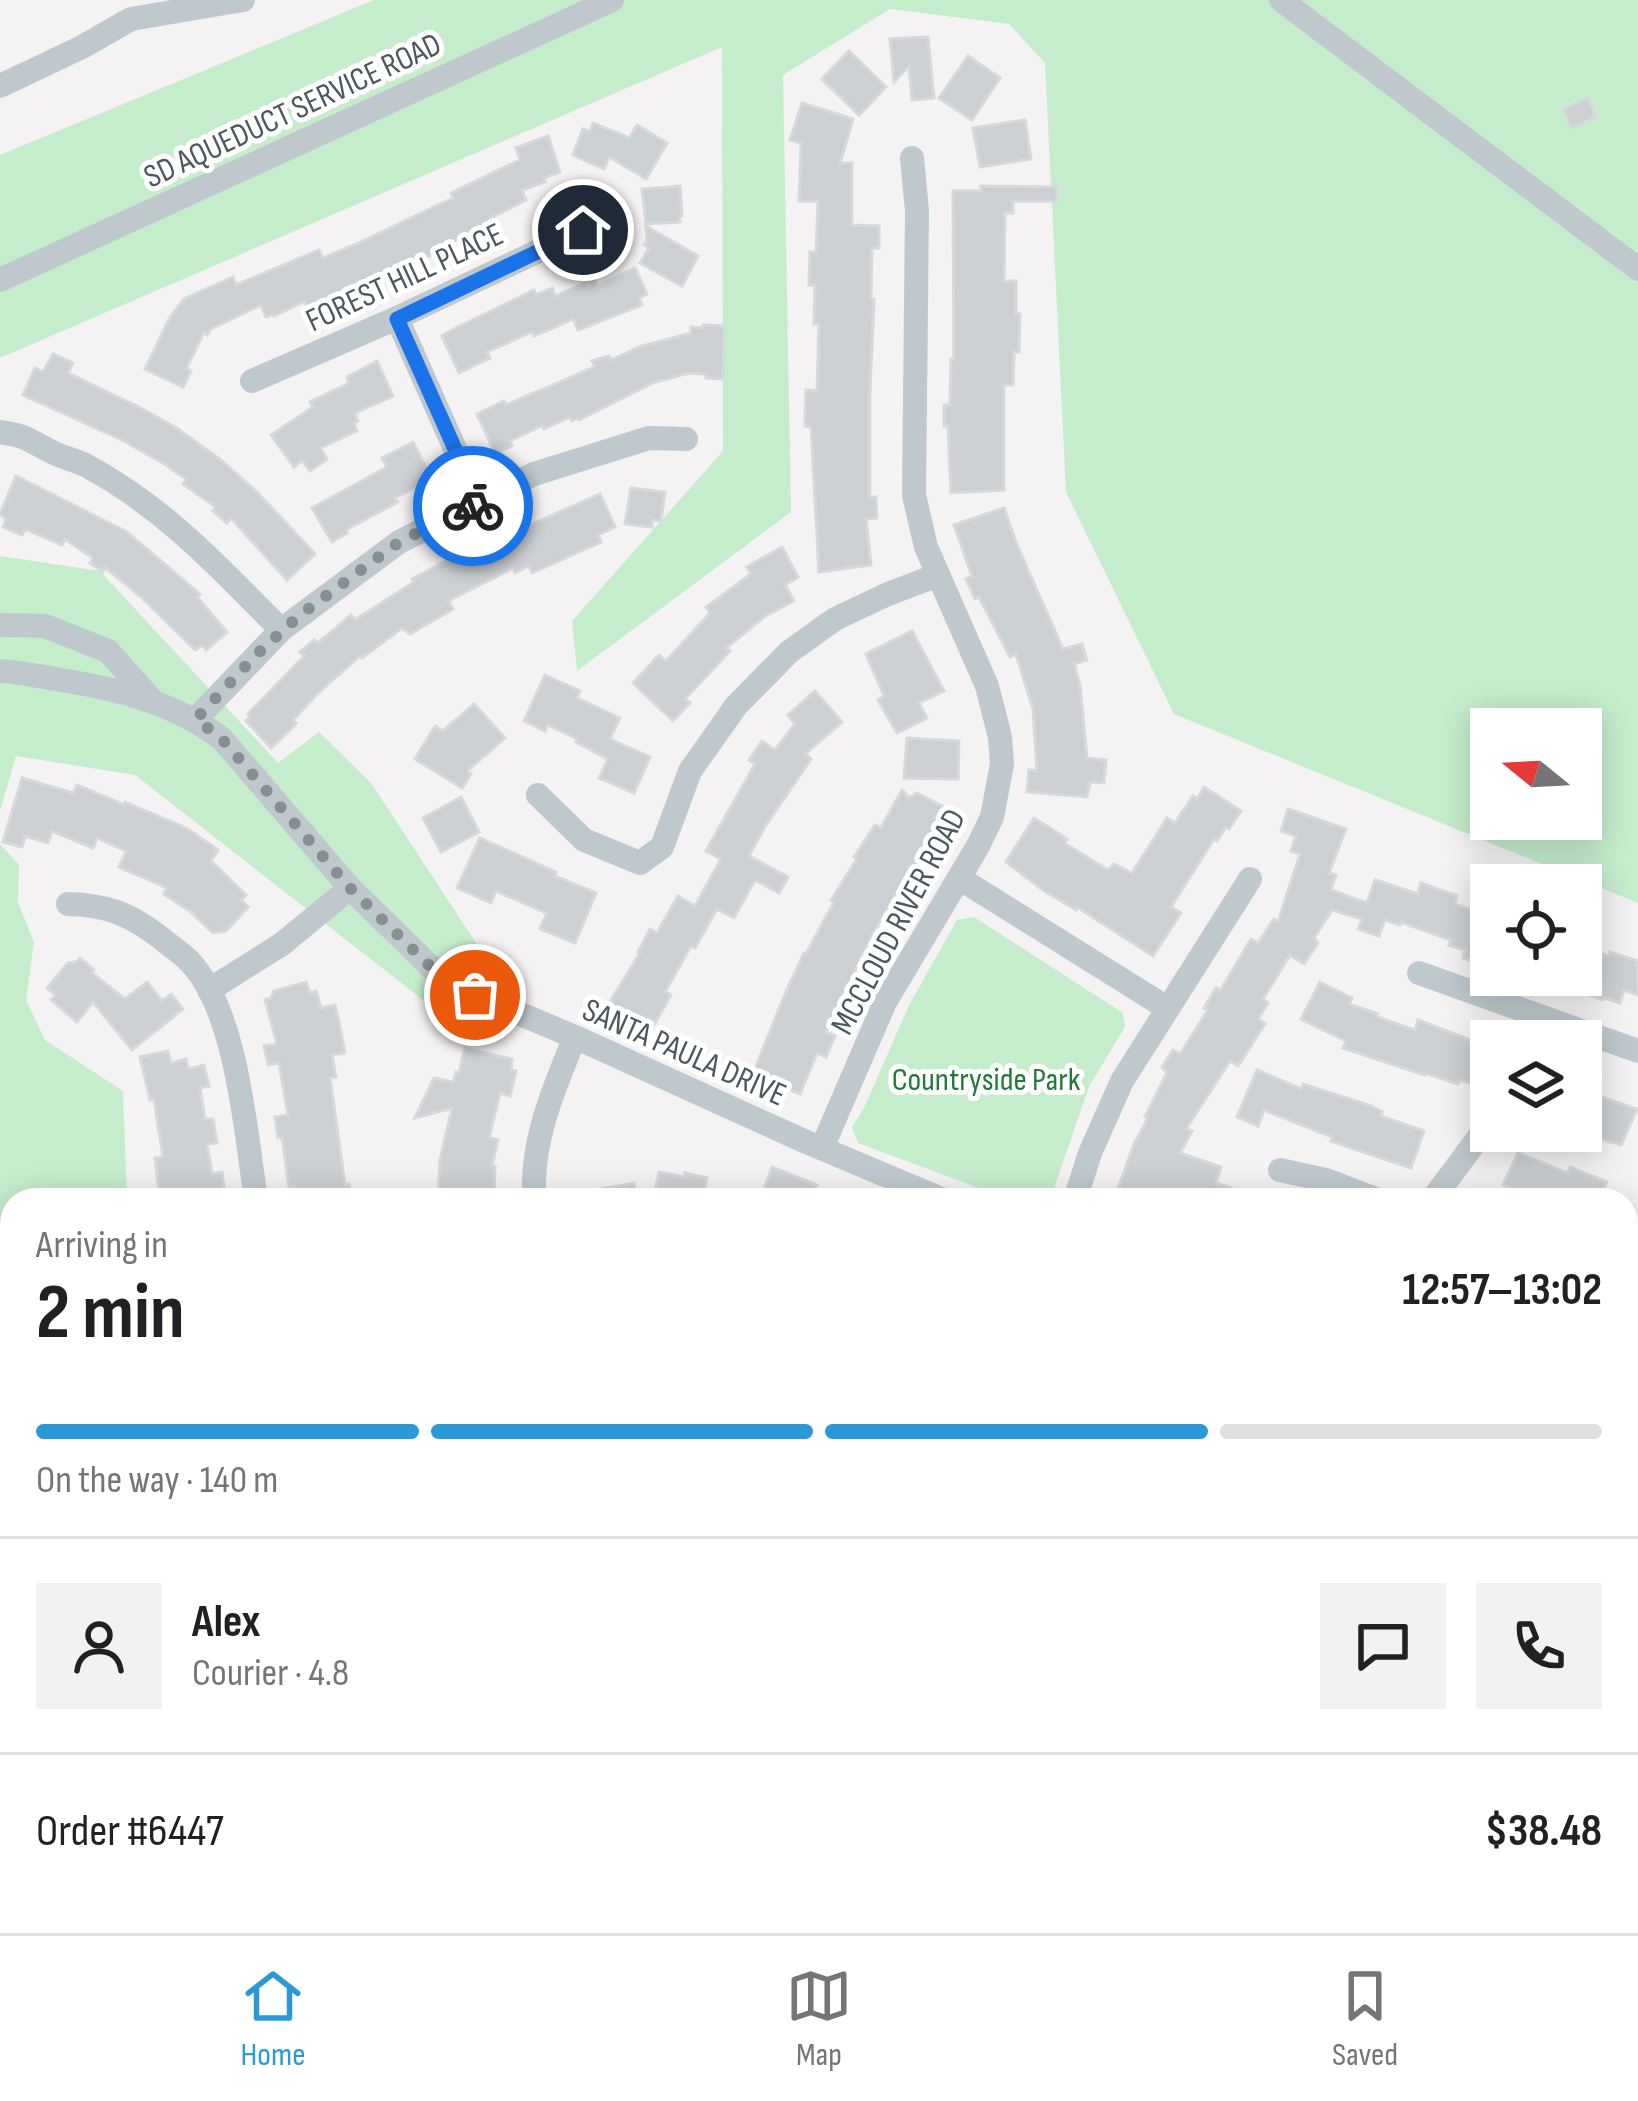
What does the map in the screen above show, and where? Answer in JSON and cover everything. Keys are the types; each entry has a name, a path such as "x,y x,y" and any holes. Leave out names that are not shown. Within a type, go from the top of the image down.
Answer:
{"street":[{"path":"0,86 82,47 128,10 243,0"},
{"name":"SD AQUEDUCT SERVICE ROAD","path":"0,280 612,0"},
{"path":"1281,0 1638,269"},
{"name":"MCCLOUD RIVER ROAD","path":"822,1148 885,1002 992,817 1002,764 987,686 926,547 914,495 917,211 912,158"},
{"name":"FOREST HILL PLACE","path":"252,381 397,319 583,230"},
{"path":"397,319 479,503"},
{"path":"0,432 26,436 84,464 159,514 204,551 281,630"},
{"path":"196,719 281,630 399,542 534,474 649,438 686,439"},
{"path":"538,795 584,840 640,863 662,847 690,771 736,706 789,652 835,619 938,575"},
{"name":"SANTA PAULA DRIVE","path":"0,625 45,626 108,651 151,699"},
{"name":"SANTA PAULA DRIVE","path":"0,671 151,699 196,719 222,739 350,888 435,971 475,995 916,1188"},
{"path":"959,878 1167,1008"},
{"path":"1079,1188 1122,1081 1250,878"},
{"path":"209,991 282,944 350,888"},
{"path":"68,904 108,908 148,928 191,962 209,991 230,1043 254,1188"},
{"path":"1419,974 1514,1020"},
{"path":"535,1188 538,1138 575,1037"},
{"path":"1602,1043 1638,1051"},
{"path":"1441,1188 1470,1149"},
{"path":"1280,1169 1347,1188"}],"green space":[{"path":"374,0 1638,0 1638,903 1602,888 1602,864 1542,864 1483,840 1602,840 1602,708 1470,708 1470,835 1174,714 1066,492 1045,63 1009,24 890,9 783,75 791,512 577,671 572,621 723,451 722,47 0,358 0,155"},
{"path":"0,556 100,571 278,763 319,732 371,783 482,952 441,1014 135,775 16,756 0,811"},
{"path":"0,844 19,865 18,902 34,942 26,1000 45,1040 123,1091 127,1188 0,1188"},
{"name":"Countryside Park","path":"974,917 1123,1013 1125,1027 1089,1087 1054,1188 979,1188 858,1143 852,1127 909,1005 957,920"}],"building":[{"path":"928,37 934,98 912,100 909,66 894,82 890,39"},
{"path":"849,51 886,87 859,115 822,79"},
{"path":"968,56 1000,78 972,120 939,98"},
{"path":"1588,98 1596,117 1571,128 1563,109"},
{"path":"802,103 853,119 840,163 852,163 852,225 879,226 879,248 872,248 870,497 876,497 877,518 866,519 871,565 819,572 811,427 805,426 806,390 817,391 819,324 814,324 815,285 809,285 818,201 799,201 801,143 790,140"},
{"path":"1025,120 1031,159 980,167 973,128"},
{"path":"593,123 629,138 637,125 667,143 646,179 609,157 604,169 573,155 583,129 590,132"},
{"path":"548,136 560,172 522,190 526,200 489,219 491,223 386,279 383,272 324,301 307,307 305,301 274,316 266,317 261,305 207,335 204,332 186,369 191,371 183,387 145,369 184,299 233,277 236,285 319,250 323,258 354,245 453,198 451,193 520,160 516,148"},
{"path":"680,186 680,222 646,224 642,189"},
{"path":"981,186 1057,187 1057,201 1013,201 1013,213 1005,213 1004,281 1016,281 1016,314 1020,314 1013,385 1004,385 1004,490 951,493 944,405 950,405 954,359 953,191 981,191"},
{"path":"646,226 698,256 682,286 640,263 649,248 644,245"},
{"path":"635,268 647,294 639,298 642,305 578,330 573,319 534,336 532,332 487,352 490,358 459,373 442,336 448,332 534,290 536,295 552,288 555,296 587,282 595,281 597,286"},
{"path":"703,325 724,326 723,379 688,373 653,383 579,420 570,417 544,429 543,425 495,453 477,414 595,367 592,361 609,356 611,360"},
{"path":"53,354 73,363 68,373 178,429 221,460 315,554 287,580 231,518 227,523 213,511 216,507 183,484 186,479 124,441 23,395 35,368 43,372"},
{"path":"377,361 393,396 355,413 357,431 320,448 327,459 310,471 302,460 294,467 271,435 313,407 310,402 349,383 347,377"},
{"path":"413,442 432,479 395,498 398,502 332,542 312,508 387,467 382,458"},
{"path":"16,476 127,532 200,594 197,597 227,632 206,650 202,645 195,650 141,597 105,567 103,572 90,563 93,558 65,539 62,545 25,529 22,535 3,527 6,519 0,514"},
{"path":"631,488 665,492 661,521 653,520 652,527 625,524"},
{"path":"600,494 615,527 598,535 601,542 532,573 529,566 515,573 513,568 448,601 453,609 410,634 402,628 360,656 317,694 271,748 246,721 304,656 300,652 351,615 355,620 414,582 412,579 476,545"},
{"path":"1004,508 1063,649 1082,644 1087,660 1074,664 1087,758 1106,760 1104,783 1090,782 1087,797 1027,792 1029,770 1037,771 1033,709 1016,654 1010,657 966,579 972,576 954,525"},
{"path":"782,547 798,577 785,585 794,601 764,617 726,648 730,651 685,699 690,703 673,721 633,683 659,655 666,661 710,613 706,607 751,574 747,567"},
{"path":"912,631 944,691 919,703 927,718 897,733 878,700 884,696 866,654"},
{"path":"545,675 580,691 577,698 620,718 610,739 650,757 634,793 599,778 608,759 548,725 545,731 524,721"},
{"path":"815,691 842,722 805,754 811,759 749,856 788,877 779,893 755,880 734,918 717,909 665,992 671,995 651,1030 608,1005 650,929 657,933 678,896 695,906 721,859 706,851 755,764 749,760 762,741 775,750 795,724 788,715"},
{"path":"474,704 505,738 467,771 471,774 462,788 415,759 435,726 443,731"},
{"path":"907,738 959,741 958,779 904,778"},
{"path":"22,778 73,793 77,785 186,828 218,850 211,861 246,895 241,900 248,907 226,931 213,933 164,894 167,888 119,867 126,851 97,838 93,848 52,831 48,843 25,836 22,847 3,842"},
{"path":"1204,787 1241,811 1229,829 1214,839 1171,907 1181,913 1153,956 1043,890 1006,862 1034,818 1108,870 1114,864 1132,873 1167,818 1175,823"},
{"path":"902,790 909,798 917,793 949,810 931,848 914,875 909,872 872,935 826,1032 835,1036 826,1057 817,1053 800,1094 753,1074 831,900 854,857 875,825 881,828"},
{"path":"461,797 479,832 441,852 423,818"},
{"path":"1288,809 1346,829 1329,873 1336,875 1331,890 1367,903 1375,880 1418,894 1421,883 1457,896 1455,904 1470,909 1470,960 1463,958 1465,950 1449,945 1451,940 1385,920 1379,936 1358,929 1362,919 1332,910 1304,964 1290,955 1263,999 1268,1003 1258,1019 1265,1024 1238,1066 1230,1061 1186,1129 1192,1131 1180,1153 1221,1167 1216,1183 1231,1188 1118,1188 1167,1073 1162,1067 1173,1050 1180,1054 1216,988 1220,991 1251,939 1258,943 1274,919 1278,922 1300,854 1291,851 1296,836 1281,831"},
{"path":"480,838 596,893 575,943 540,929 547,913 496,891 491,903 457,888"},
{"path":"1602,954 1638,961 1638,995 1624,990 1620,1003 1592,996 1602,996"},
{"path":"80,958 125,999 147,982 162,1001 171,994 183,1009 132,1050 93,1002 77,1022 51,1000 56,995 47,988 68,963"},
{"path":"306,982 310,993 316,991 321,1008 335,1005 345,1053 332,1055 336,1077 330,1078 345,1185 350,1188 289,1187 275,1117 288,1115 279,1063 268,1065 264,1046 277,1044 265,1000 274,991"},
{"path":"1320,982 1377,1017 1415,1030 1418,1020 1470,1040 1470,1083 1424,1075 1343,1048 1346,1041 1301,1019"},
{"path":"465,1048 512,1059 511,1070 516,1071 510,1096 500,1093 489,1138 498,1140 492,1166 494,1188 439,1188 452,1108 415,1118 434,1078 453,1082"},
{"path":"168,1051 171,1063 186,1059 188,1069 204,1065 209,1086 200,1088 205,1119 213,1119 217,1143 207,1144 212,1174 222,1172 224,1188 159,1188 155,1158 163,1157 154,1099 150,1100 140,1057"},
{"path":"1257,1070 1301,1089 1303,1084 1371,1106 1382,1112 1380,1116 1424,1131 1411,1168 1331,1141 1332,1137 1264,1110 1258,1126 1237,1117"},
{"path":"1602,1097 1637,1109 1621,1145 1602,1139"},
{"path":"1518,1153 1607,1182 1604,1188 1503,1185"},
{"path":"772,1167 817,1185 816,1188 765,1187"},
{"path":"659,1172 707,1178 705,1188 656,1188"}],"way so far":[{"path":"473,506 399,542 300,615 196,719 222,739 350,888 435,971 475,995"}],"route":[{"path":"473,506 479,503 397,319 583,230"}]}
